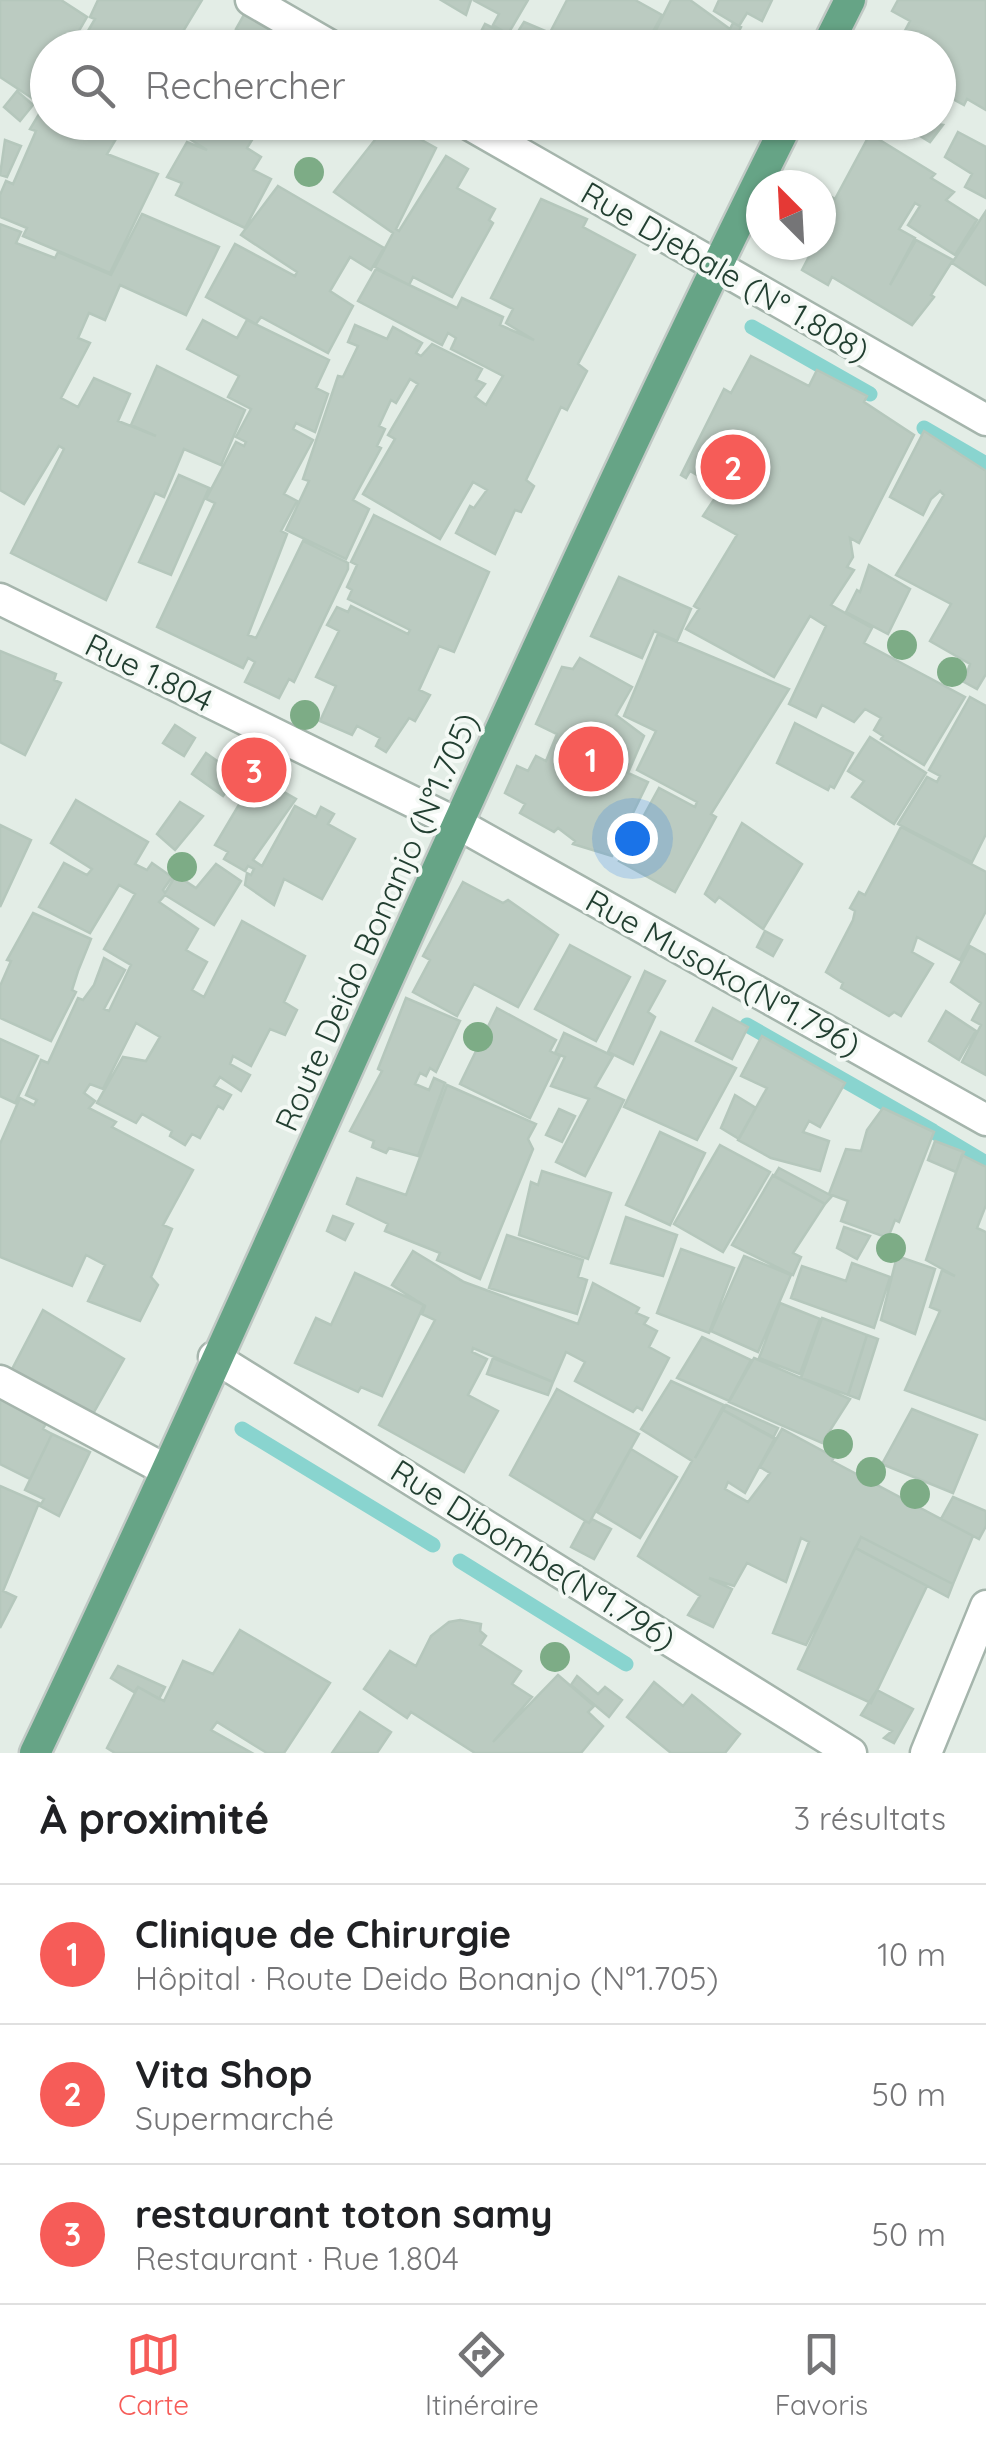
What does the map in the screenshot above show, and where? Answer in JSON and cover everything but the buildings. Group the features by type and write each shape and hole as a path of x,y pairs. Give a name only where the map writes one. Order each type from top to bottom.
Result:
{"main road":[{"path":"835,30 850,0"},
{"name":"Route Deido Bonanjo (N°1.705)","path":"34,1753 569,579 779,140"}],"street":[{"path":"251,0 303,30"},
{"name":"Rue Djebale (N° 1.808)","path":"496,140 986,420"},
{"name":"Rue 1.804","path":"0,599 460,825"},
{"name":"Rue Musoko(N°1.796)","path":"460,825 986,1120"},
{"name":"Rue Dibombe(N°1.796)","path":"214,1358 851,1753"},
{"path":"0,1382 164,1469"},
{"path":"926,1753 986,1606"}],"waterway":[{"path":"752,327 870,394"},
{"path":"924,428 986,464"},
{"path":"747,1025 933,1131"},
{"path":"934,1132 986,1163"},
{"path":"242,1429 433,1545"},
{"path":"460,1561 626,1664"}],"place":[{"name":"Vita Shop","path":"733,467"},
{"name":"Clinique de Chirurgie","path":"591,759"},
{"name":"restaurant toton samy","path":"254,770"}]}
